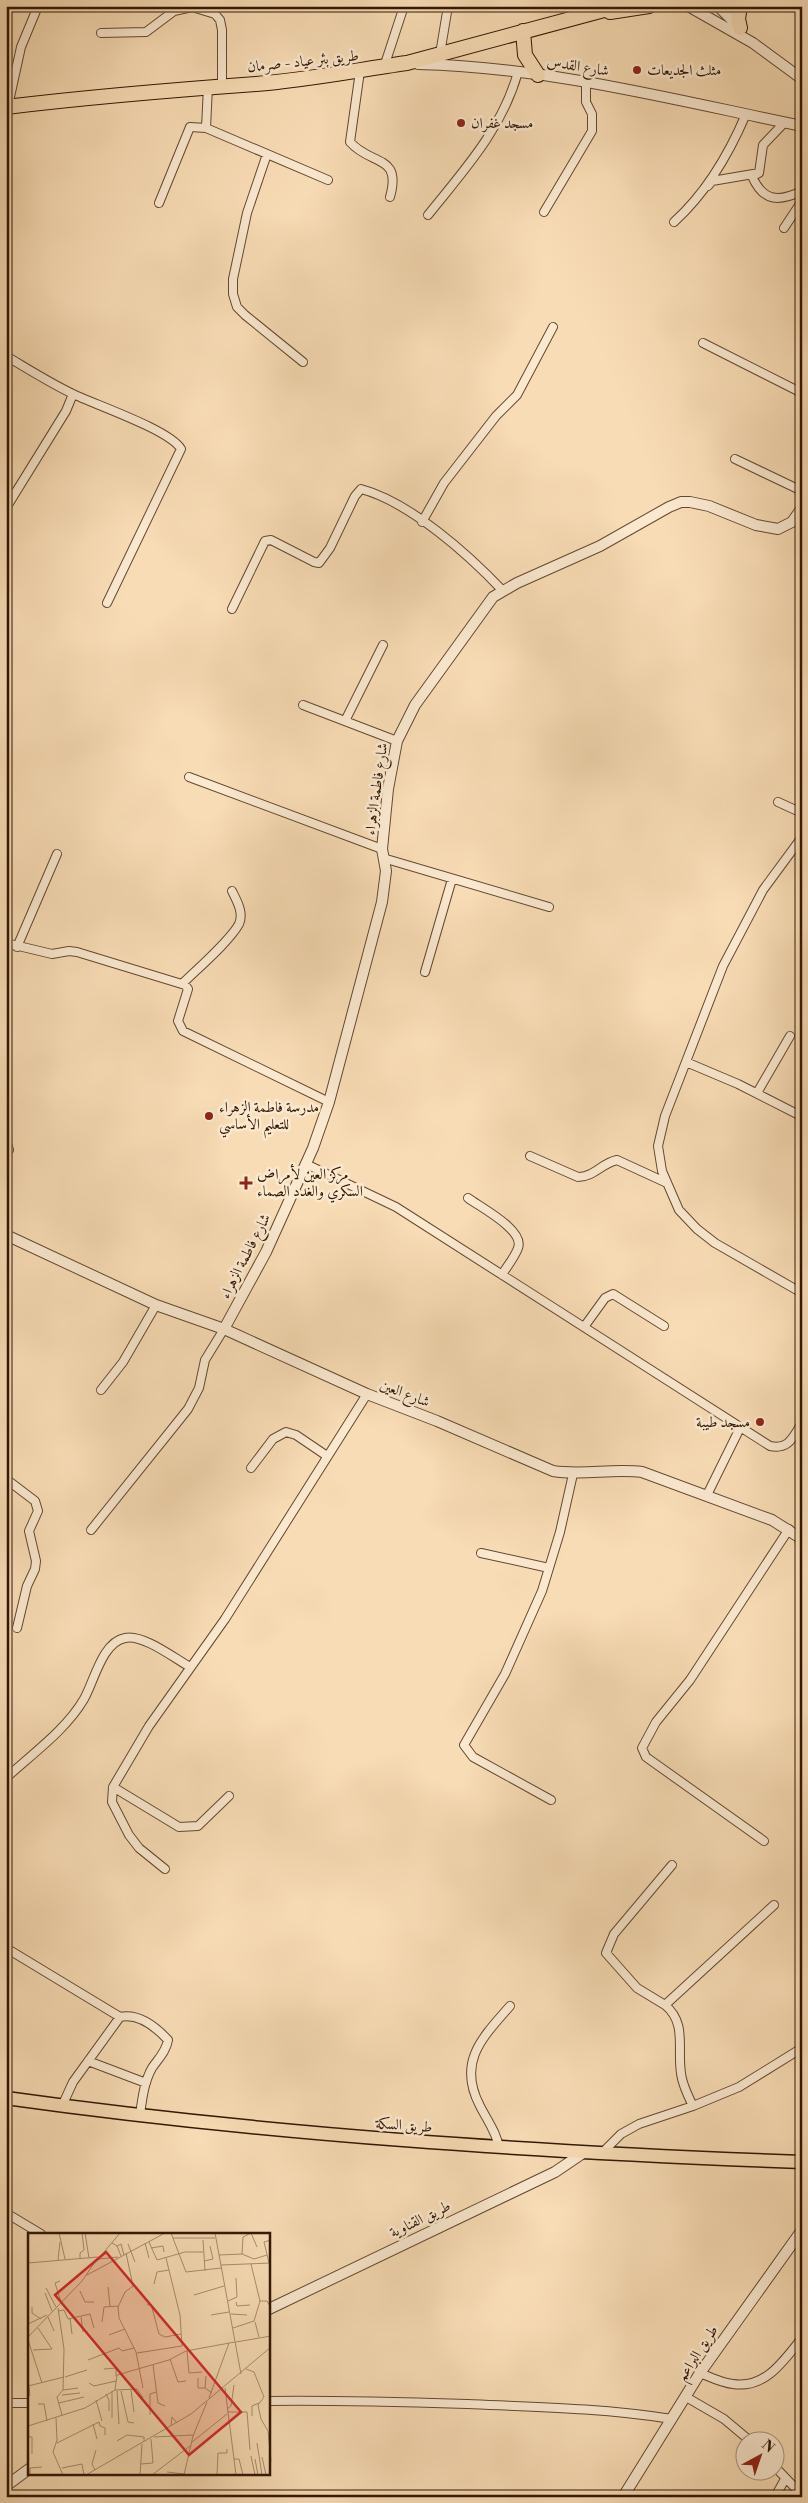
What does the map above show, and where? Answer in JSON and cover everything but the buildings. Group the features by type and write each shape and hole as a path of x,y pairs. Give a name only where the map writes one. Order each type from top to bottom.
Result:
{"highway":[{"path":"597,13 619,6"},
{"path":"597,13 649,6"},
{"path":"740,6 738,19 740,28"},
{"name":"طريق بئر عياد - صرمان","path":"7,107 208,86 256,84 384,68 597,13"},
{"path":"523,32 525,55 538,75"}],"main road":[{"name":"طريق السكة","path":"6,2098 140,2115 342,2136 600,2154 802,2162"}],"street":[{"path":"7,107 21,47 38,6"},
{"path":"384,68 404,6"},
{"path":"440,54 448,6"},
{"path":"688,6 753,43 802,79"},
{"path":"718,6 753,43"},
{"path":"101,33 146,32 174,11 192,7 215,14 220,20 222,30 222,85"},
{"name":"شارع القدس","path":"407,63 467,66 586,81 802,126"},
{"path":"360,71 350,142 354,147 389,167 395,180 390,197"},
{"path":"428,214 494,129 510,99 518,72"},
{"path":"544,212 592,131 592,114 586,102 586,81"},
{"path":"206,128 208,86"},
{"path":"698,199 738,133 746,114"},
{"path":"759,173 763,145 784,123"},
{"path":"159,203 190,127 206,128 328,180"},
{"path":"268,154 247,213 233,279 233,294 237,307 245,315 303,362"},
{"path":"674,222 698,199 712,181 759,173"},
{"path":"759,173 752,176 756,187 767,196 781,200 802,191"},
{"path":"784,228 802,201"},
{"path":"422,522 444,483 496,416 517,396 553,327"},
{"path":"703,343 802,393"},
{"path":"6,356 72,394 135,421 169,439 181,450 107,603"},
{"path":"6,508 66,411 72,394"},
{"path":"735,459 802,491"},
{"path":"232,609 265,540 271,540 319,563 330,548 355,496 361,490 381,497 422,522 478,565 503,591"},
{"name":"شارع فاطمة الزهراء","path":"224,1328 266,1252 306,1164 329,1102 382,902 386,881 383,853 388,789 398,741 415,705 460,641 485,606 503,591 552,566 600,546 681,502 709,506 756,525 778,529 792,522 802,508"},
{"path":"345,721 383,645"},
{"path":"303,705 398,741"},
{"path":"189,776 383,853 452,878 549,907"},
{"path":"778,802 802,813"},
{"path":"802,837 763,890 723,966 666,1116 658,1146 659,1157 667,1183 679,1210 698,1230 714,1242 802,1293"},
{"path":"17,946 57,854"},
{"path":"425,972 452,878"},
{"path":"182,984 209,958 239,923 240,908 232,891"},
{"path":"6,943 52,954 69,951 77,952 182,984 188,988 178,1015 178,1021 183,1031 329,1102"},
{"path":"757,1093 790,1036"},
{"path":"686,1062 801,1114"},
{"path":"6,1139 9,1150 6,1153"},
{"path":"530,1156 578,1177 586,1177 608,1162 617,1160 667,1183"},
{"path":"306,1164 396,1206 770,1446 778,1447 790,1443 802,1423"},
{"path":"468,1198 510,1227 518,1238 519,1246 502,1275"},
{"name":"شارع العين","path":"6,1235 156,1305 224,1328 367,1394 437,1421 553,1471 573,1474 626,1470 642,1472 772,1520 802,1539"},
{"path":"584,1328 605,1298 613,1294 664,1326"},
{"path":"101,1390 123,1362 156,1305"},
{"path":"91,1530 188,1409 198,1388 205,1360 224,1328"},
{"path":"165,1869 140,1848 129,1835 112,1802 113,1787 149,1726 234,1604 367,1394"},
{"path":"707,1495 740,1428"},
{"path":"251,1468 273,1439 286,1432 296,1435 327,1456"},
{"path":"551,1800 473,1757 464,1745 505,1674 542,1590 573,1474"},
{"path":"6,1478 35,1501 38,1511 29,1531 36,1561 35,1569 27,1586 17,1628"},
{"path":"764,1841 646,1758 642,1748 656,1722 690,1680 789,1529"},
{"path":"481,1553 549,1568"},
{"path":"6,1778 64,1725 78,1708 99,1663 113,1644 120,1639 140,1638 190,1667"},
{"path":"113,1787 178,1827 198,1826 229,1796"},
{"path":"672,1864 614,1934 606,1953 637,1988 671,2010 678,2024 681,2073 693,2106"},
{"path":"665,2005 774,1905"},
{"path":"6,1948 120,2017 138,2018 168,2040 167,2046 152,2069 146,2084 140,2115"},
{"path":"499,2148 493,2129 473,2088 472,2060 479,2042 510,2006"},
{"path":"62,2106 74,2082 120,2017"},
{"path":"600,2154 621,2134 640,2124 693,2106 739,2087 802,2048"},
{"path":"88,2061 146,2084"},
{"name":"طريق القناوية","path":"270,2309 555,2172 583,2153"},
{"path":"6,2213 39,2233"},
{"name":"طريق البراعم","path":"623,2497 700,2373 802,2230"},
{"path":"700,2373 732,2384 758,2381 766,2378 775,2370 802,2338"},
{"path":"686,2397 724,2419 737,2430"},
{"path":"270,2401 341,2400 553,2407 610,2410 672,2419"},
{"path":"6,2403 28,2403"},
{"path":"6,2486 28,2470"},
{"path":"775,2497 784,2480"},
{"path":"786,2480 802,2495"}],"place":[{"name":"مثلث الجديعات","path":"637,70"},
{"name":"مسجد غفران","path":"461,123"},
{"name":"مدرسة فاطمة الزهراء للتعليم الأساسي","path":"209,1116"},
{"name":"مركز العين لأمراض السكري والغدد الصماء","path":"246,1183"},
{"name":"مسجد طيبة","path":"760,1422"}]}
